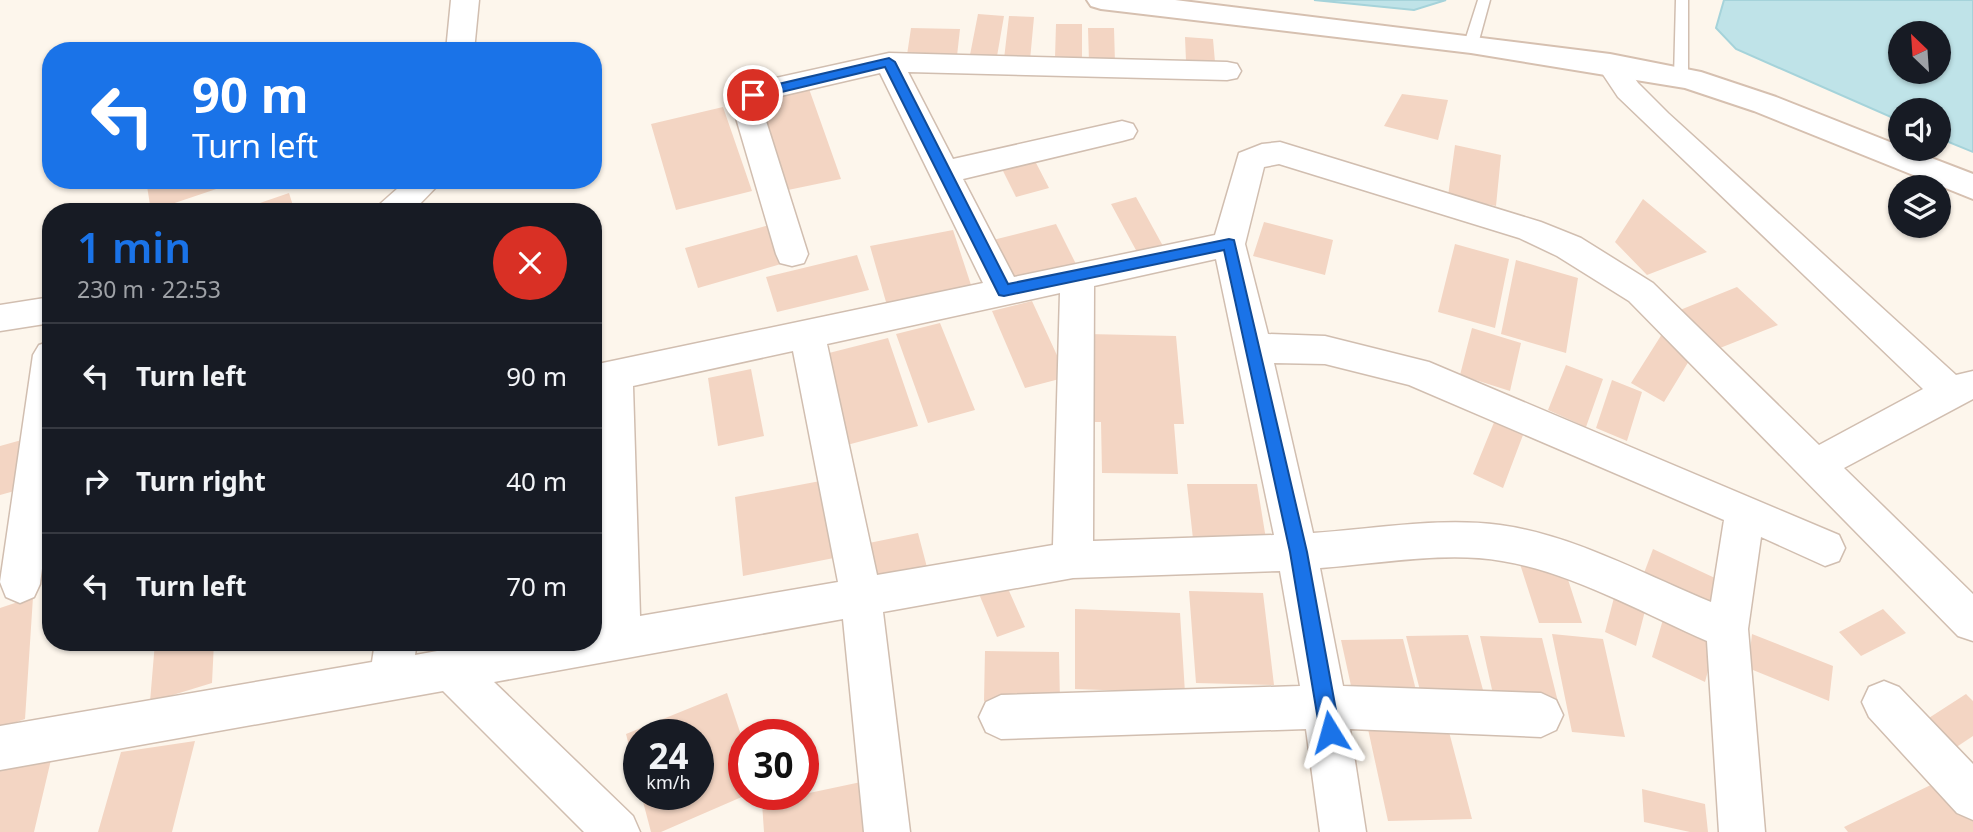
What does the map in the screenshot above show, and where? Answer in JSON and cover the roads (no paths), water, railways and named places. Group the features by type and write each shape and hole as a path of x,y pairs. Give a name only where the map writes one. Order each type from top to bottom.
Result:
{"street":[{"path":"461,42 466,0"},
{"path":"1101,0 1471,44 1610,64 1681,78 1765,104 1973,187"},
{"path":"889,62 1004,291"},
{"path":"792,254 746,108 747,101 763,90 889,62 1227,71"},
{"path":"1610,64 1628,90 1657,120 1961,389 1818,464"},
{"path":"946,172 1122,131"},
{"path":"1343,832 1327,707 1299,552 1229,244 1250,161 1262,155 1280,153 1530,230 1569,247 1641,292 1818,464 1973,622"},
{"path":"401,203 418,189"},
{"path":"620,638 604,378 1229,244"},
{"path":"1073,559 1077,278"},
{"path":"0,318 42,311"},
{"path":"807,334 861,596 887,832"},
{"path":"1254,348 1325,349 1416,372 1745,510 1825,548"},
{"path":"20,584 42,420"},
{"path":"1742,832 1727,629 1745,510"},
{"path":"602,641 1073,559 1299,552 1470,540 1502,543 1550,554 1727,629"},
{"path":"0,748 394,660 449,667 543,651"},
{"path":"449,667 617,832"},
{"path":"1884,702 1973,797"},
{"path":"1001,717 1327,707 1541,715"}],"lane":[{"path":"1471,44 1484,0"},
{"path":"1681,78 1682,0"}],"water":[{"path":"1314,0 1446,0 1414,10"},
{"path":"1724,0 1973,0 1973,152 1951,143 1951,98 1888,98 1888,116 1736,49 1716,28"}]}
